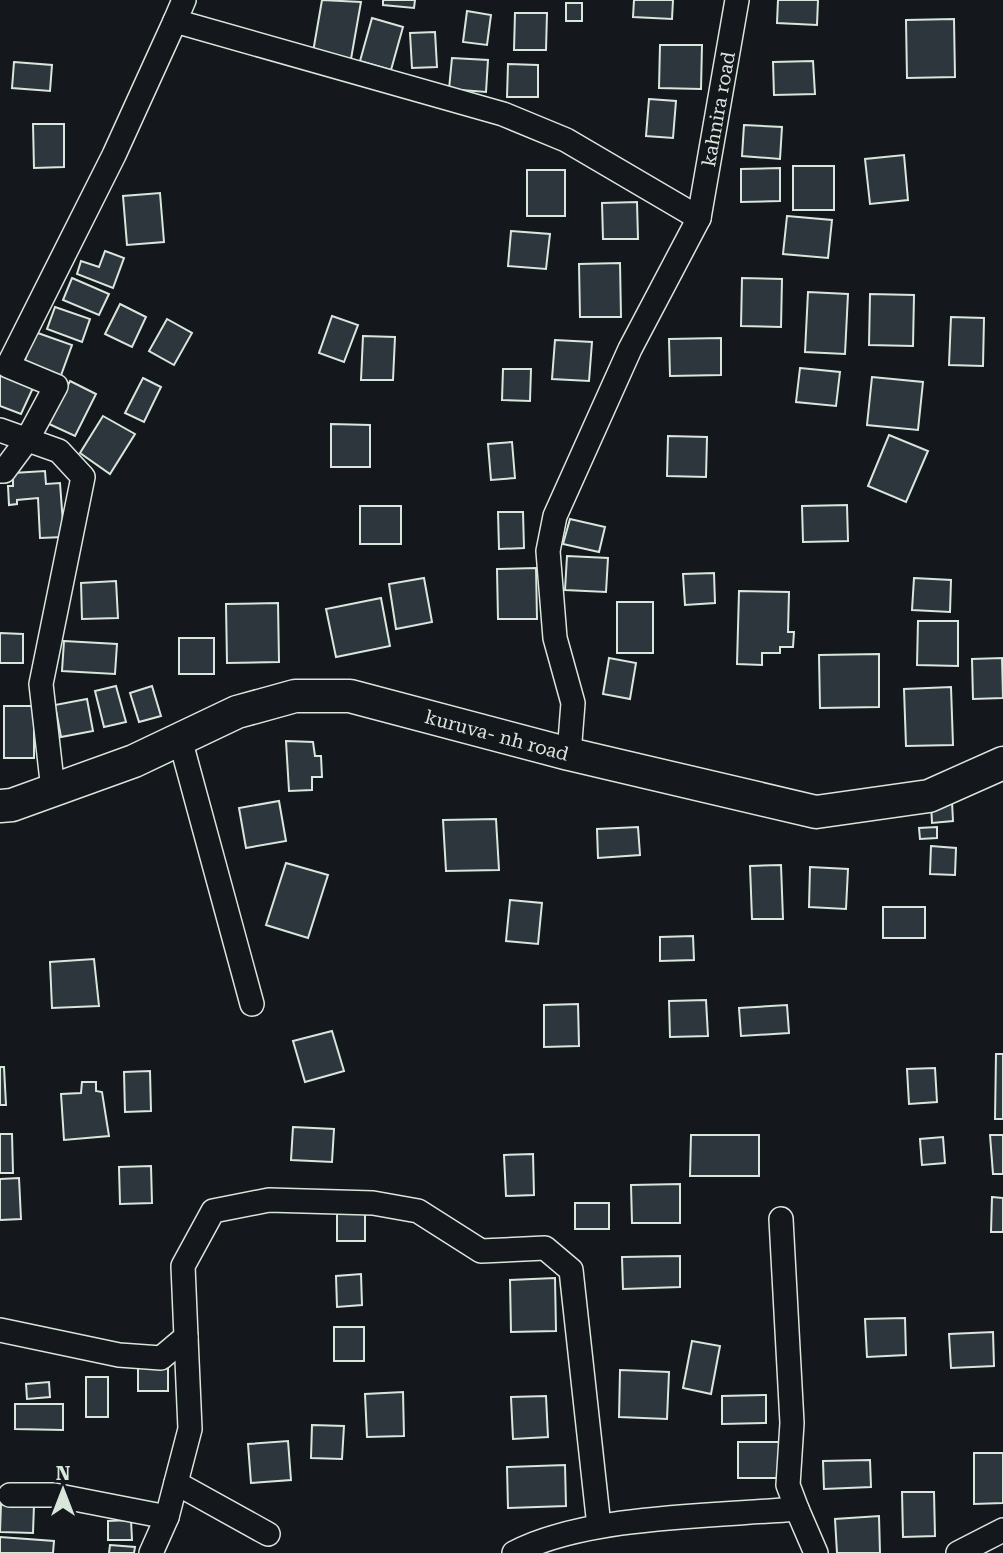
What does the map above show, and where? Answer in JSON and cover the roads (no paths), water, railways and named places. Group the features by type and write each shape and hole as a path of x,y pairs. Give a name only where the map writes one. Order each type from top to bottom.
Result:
{"main road":[{"name":"kuruva- nh road","path":"0,806 134,761 237,712 295,696 350,696 569,754 817,812 929,796 1003,764"}],"street":[{"name":"kahnira road","path":"569,754 573,703 555,638 548,551 555,516 630,349 699,218 737,0"},
{"path":"0,471 4,471 27,440 56,386 8,366 114,155 179,10 503,114 566,140 699,218"},
{"path":"0,430 59,452 83,477 41,684 53,790"},
{"path":"180,739 252,1004"},
{"path":"151,1553 167,1517 190,1429 183,1266 213,1211 269,1200 373,1203 418,1211 481,1251 545,1248 571,1270 599,1526"},
{"path":"781,1219 792,1423 788,1485 816,1553"},
{"path":"0,1329 119,1355 161,1358 187,1337"},
{"path":"176,1483 268,1534"},
{"path":"10,1495 54,1495 167,1517"},
{"path":"514,1553 537,1541 599,1526 797,1509"},
{"path":"958,1553 1003,1530"}]}
